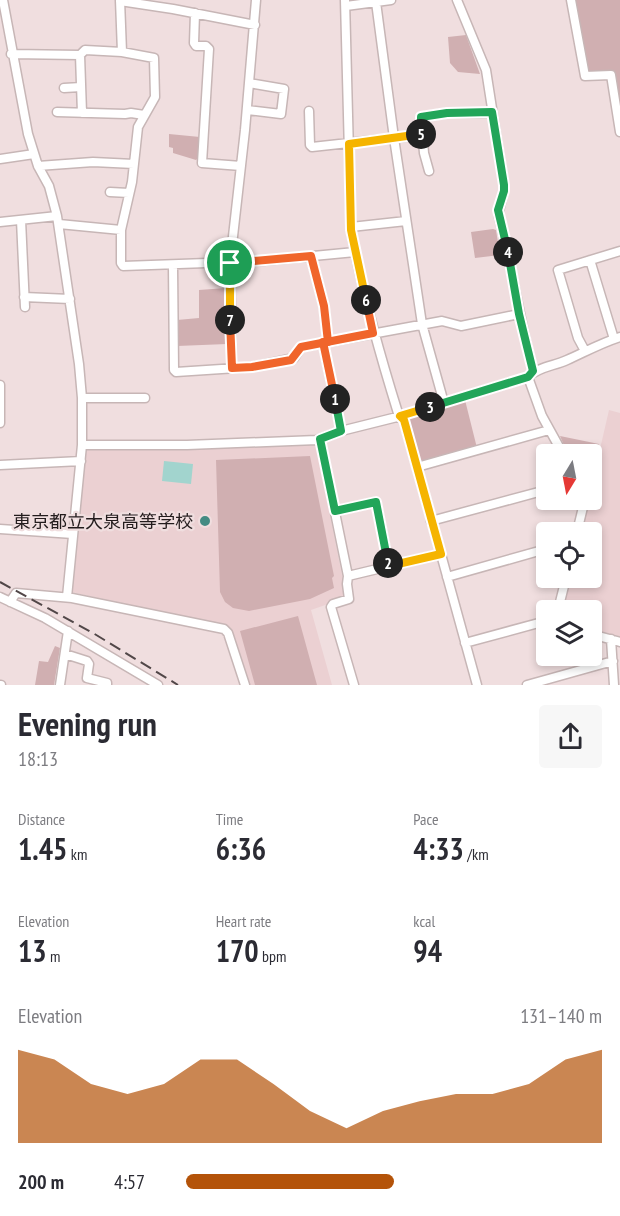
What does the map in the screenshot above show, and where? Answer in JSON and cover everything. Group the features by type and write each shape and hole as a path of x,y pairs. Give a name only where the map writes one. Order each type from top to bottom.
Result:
{"street":[{"path":"3,0 11,54 34,154 49,186 58,220 79,364 82,445 67,597"},
{"path":"232,368 230,263 247,110 256,0"},
{"path":"391,0 346,3 351,228 373,333 398,413 404,420 477,685"},
{"path":"458,0 486,70 504,191 498,210 530,374 542,416 557,444"},
{"path":"571,0 585,76 611,75 620,132"},
{"path":"122,52 120,1 255,25"},
{"path":"376,2 422,324 444,403"},
{"path":"195,13 194,43 196,46 206,46 209,49 202,163 241,166"},
{"path":"11,54 80,55 85,50 122,52 152,57 155,60 154,97 137,129 134,164 121,230 121,263 123,266 230,263 355,252"},
{"path":"80,55 82,113"},
{"path":"247,110 281,114 284,89 249,83"},
{"path":"64,88 81,87"},
{"path":"309,111 310,147 422,135"},
{"path":"57,112 125,114 131,112 144,115"},
{"path":"429,171 421,117 447,113 492,112"},
{"path":"0,159 34,154"},
{"path":"38,166 93,162 134,164"},
{"path":"110,192 129,193"},
{"path":"21,220 24,302 69,298"},
{"path":"0,222 58,220 121,230"},
{"path":"351,228 406,221"},
{"path":"585,351 578,338 558,270 620,251"},
{"path":"311,256 324,306 326,342 341,431"},
{"path":"82,445 187,445 320,439 341,431 444,403 530,374 567,360 599,343 617,338 590,260"},
{"path":"173,266 175,371 252,367 291,360 299,348 326,342 422,324 445,321 461,326 519,314"},
{"path":"0,385 0,423"},
{"path":"82,398 145,398"},
{"path":"417,467 549,430"},
{"path":"320,439 348,576 349,599 333,604 331,607 354,685"},
{"path":"0,465 81,461"},
{"path":"431,521 536,493"},
{"path":"335,511 376,502 389,566"},
{"path":"0,529 73,534"},
{"path":"447,577 536,552"},
{"path":"348,576 441,554"},
{"path":"10,602 16,592 67,597 224,629 228,633 245,685"},
{"path":"0,597 68,631 158,685"},
{"path":"465,643 536,624"},
{"path":"60,685 68,631"},
{"path":"614,685 615,640"},
{"path":"65,654 87,661 89,664 87,678 107,683 107,685"},
{"path":"527,685 613,661"}],"shaded area":[{"path":"574,0 620,0 620,112 613,70 587,72"},
{"path":"466,35 480,74 458,72 450,63 448,37"},
{"path":"169,134 200,137 199,157 196,160 173,153 173,148 169,147"},
{"path":"496,230 500,255 475,258 471,232"},
{"path":"226,288 227,344 177,346 177,320 199,318 199,290"},
{"path":"465,400 477,448 419,463 406,417"},
{"path":"609,410 620,413 620,637 602,633 602,600 564,600 568,588 602,588 602,522 583,522 586,510 602,510 601,444"},
{"path":"560,436 599,444 564,444"},
{"name":"東京都立大泉高等学校","path":"312,444 316,446 346,595 345,598 311,610 332,685 248,685 229,628 72,592 84,450 87,448"},
{"path":"310,456 334,576 332,578 334,588 310,599 249,611 233,608 225,602 220,592 216,460"},
{"path":"298,616 317,685 255,685 240,631"},
{"path":"55,646 60,648 54,685 35,685 39,661 48,662"}],"water":[{"path":"164,461 193,464 191,484 162,481"}],"railway":[{"path":"0,582 93,633 178,685"}],"place":[{"name":"東京都立大泉高等学校","path":"205,521"}],"route":[{"path":"230,263 232,368 291,360 301,347 323,342 328,342 373,333 351,230 349,144 422,135 421,117 447,113 492,112 504,185 498,210 499,217 533,371 528,377 400,416 404,420 441,554 389,566 376,502 335,511 320,439 341,431 323,342 328,342 324,306 311,256 230,263"}]}
